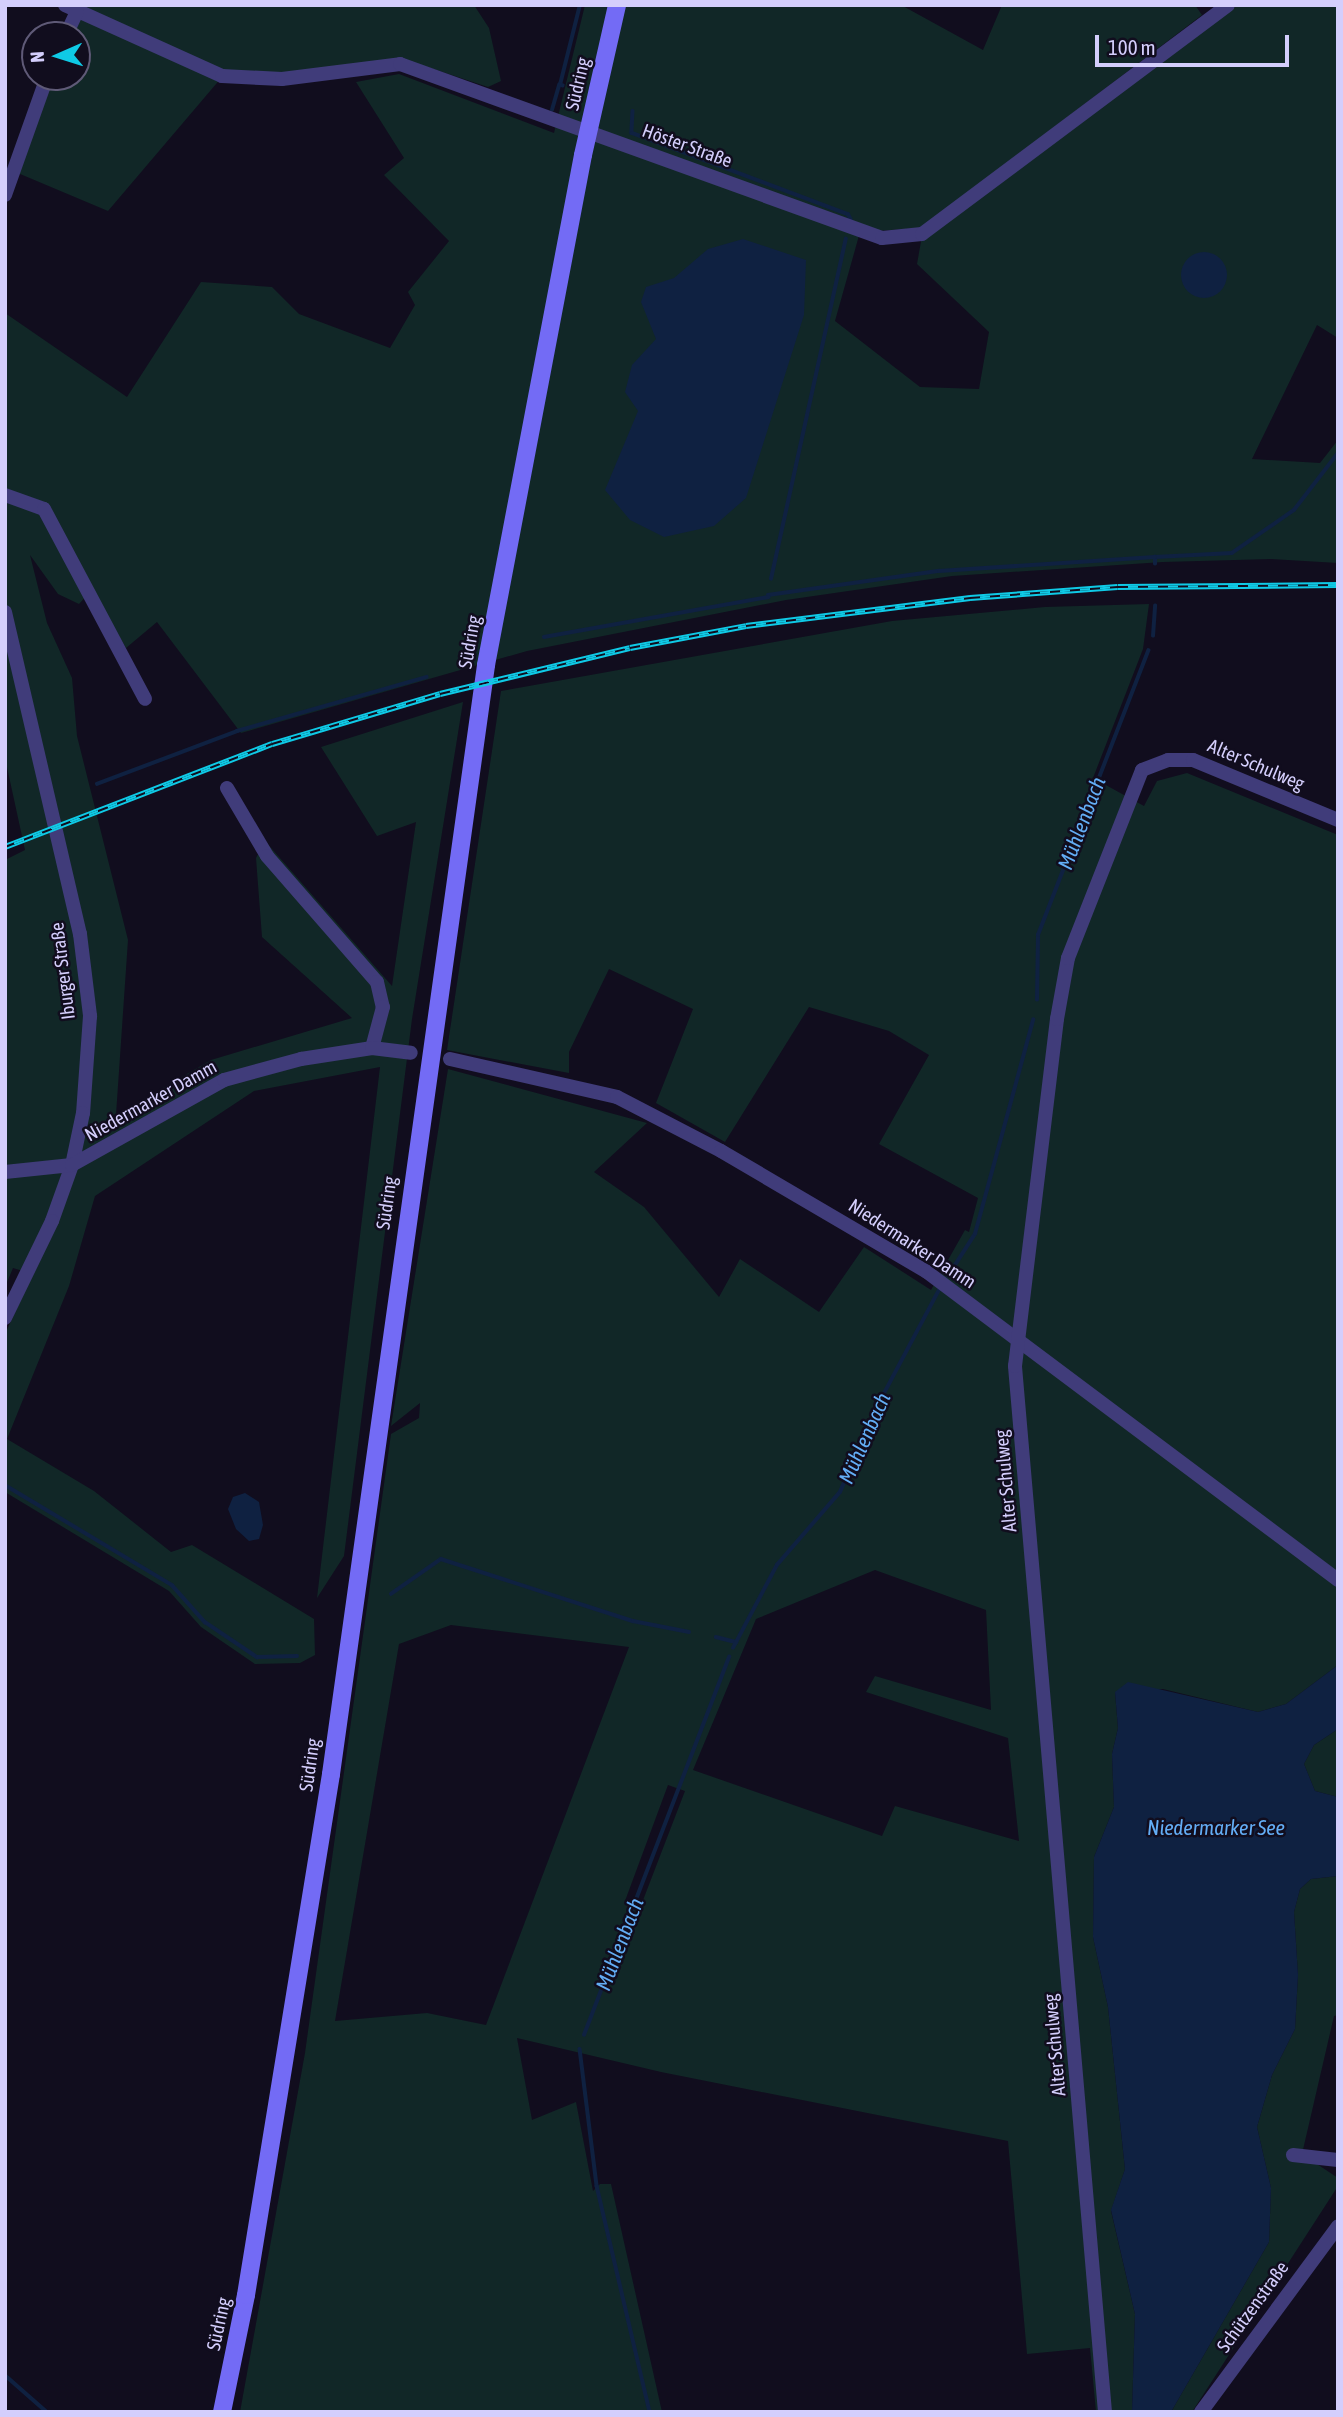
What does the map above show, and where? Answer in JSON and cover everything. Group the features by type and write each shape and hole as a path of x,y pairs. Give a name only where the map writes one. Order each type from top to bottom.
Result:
{"main road":[{"name":"Südring","path":"222,2412 246,2295 331,1774 486,665 583,155 617,5"}],"street":[{"name":"Höster Straße","path":"71,8 222,76 282,79 400,64 882,238 922,234 1228,5"},
{"path":"5,195 42,91"},
{"path":"5,495 44,509 145,699"},
{"name":"Iburger Straße","path":"5,612 64,856 80,934 90,1016 83,1113 72,1165 52,1222 5,1318"},
{"name":"Alter Schulweg","path":"1105,2412 1015,1366 1068,958 1142,770 1168,760 1193,760 1338,820"},
{"path":"227,788 267,856 377,982 383,1007 372,1048"},
{"name":"Niedermarker Damm","path":"72,1165 225,1080 301,1059 372,1048 411,1053"},
{"name":"Niedermarker Damm","path":"450,1059 617,1097 722,1151 928,1272 1338,1580"},
{"path":"5,1172 72,1165"},
{"path":"1293,2155 1338,2160"},
{"name":"Schützenstraße","path":"1201,2412 1338,2226"}],"green space":[{"path":"75,5 474,5 489,28 501,81 488,87 400,58 281,74 222,70"},
{"path":"585,5 901,5 983,50 1002,5 1195,5 1202,15 921,228 860,232 835,321 920,387 979,389 989,332 917,264 922,236 1238,5 1338,5 1338,338 1317,325 1252,459 1320,463 1338,440 1338,563 1271,559 1163,562 952,576 786,600 527,651 241,733 157,622 126,648 92,590 79,604 58,594 30,555 47,623 72,678 77,736 128,940 116,1115 211,1060 352,1018 262,937 256,858 265,841 392,986 416,822 377,836 321,747 463,702 412,1019 344,1556 317,1598 380,1067 254,1091 95,1196 69,1286 7,1439 94,1491 171,1552 192,1545 314,1619 315,1655 300,1663 255,1664 201,1627 169,1591 5,1492 5,1334 33,1274 13,1268 5,1287 5,860 25,850 5,758 5,313 127,397 201,282 272,287 299,314 390,348 415,305 408,292 449,241 384,175 404,158 356,82 399,74 554,133"},
{"path":"79,15 222,77 108,211 13,171 45,91 91,91 91,21 76,21"},
{"path":"1149,604 1143,649 1093,778 1144,806 1157,781 1187,773 1338,835 1338,1665 1286,1704 1258,1712 1163,1689 1115,1692 1118,1728 1112,1754 1114,1807 1094,1857 1093,1937 1108,2007 1125,2169 1111,2211 1135,2314 1132,2412 1096,2412 1090,2348 1027,2354 1008,2141 661,2072 517,2038 532,2120 576,2102 593,2191 600,2184 611,2184 662,2412 240,2412 305,2053 391,1434 419,1418 420,1403 391,1426 448,1069 647,1123 594,1172 644,1207 719,1297 740,1259 819,1312 864,1247 931,1290 965,1230 969,1232 978,1198 879,1144 929,1055 889,1031 809,1007 725,1142 656,1103 693,1009 609,969 569,1052 569,1073 447,1050 501,691 892,621 1045,607","holes":["875,1570 986,1610 991,1710 875,1676 866,1692 1008,1738 1019,1841 895,1806 882,1836 693,1770 756,1619","451,1625 629,1647 486,2025 427,2013 335,2021 399,1644","668,1785 685,1791 640,1908 625,1901"]},
{"path":"1338,1729 1338,1797 1315,1791 1304,1764 1314,1745"},
{"path":"1338,1876 1338,2015 1334,2016 1302,2154 1338,2178 1338,2186 1192,2412 1171,2412 1269,2242 1271,2188 1257,2127 1272,2075 1295,2029 1298,1975 1294,1912 1300,1889 1311,1879"}],"water":[{"path":"743,239 806,260 804,315 746,498 714,526 664,537 630,520 605,490 638,411 625,392 632,365 656,339 641,302 646,287 674,278 708,249"},
{"path":"1204,252 1220,259 1227,275 1220,291 1204,298 1188,291 1181,275 1188,259"},
{"path":"245,1493 259,1502 263,1525 259,1539 249,1541 236,1529 228,1509 233,1497"},
{"name":"Niedermarker See","path":"1338,1665 1338,1729 1314,1745 1304,1764 1315,1791 1338,1797 1338,1876 1311,1879 1300,1889 1294,1912 1298,1975 1295,2029 1272,2075 1257,2127 1271,2188 1269,2242 1171,2412 1132,2412 1135,2314 1111,2210 1125,2169 1108,2007 1093,1937 1094,1857 1114,1807 1112,1754 1118,1728 1115,1692 1128,1682 1258,1712 1286,1704"}],"waterway":[{"path":"563,86 560,85 580,5"},
{"path":"552,110 559,85"},
{"path":"633,111 632,133 848,214 851,219"},
{"path":"771,579 846,239"},
{"name":"Mühlenbach","path":"1155,564 1155,557 1232,553 1294,510 1338,453"},
{"path":"768,595 939,571 1155,557"},
{"path":"544,637 768,597"},
{"name":"Mühlenbach","path":"1153,636 1155,606"},
{"name":"Mühlenbach","path":"1037,1000 1038,935 1148,651"},
{"path":"97,784 237,731 426,677"},
{"name":"Mühlenbach","path":"948,1276 975,1234 1033,1020"},
{"name":"Mühlenbach","path":"733,1648 777,1565 840,1492 881,1399 939,1290"},
{"path":"5,1485 172,1585 205,1622 257,1657 297,1656"},
{"path":"391,1594 441,1559 633,1621 689,1632"},
{"path":"716,1637 736,1642"},
{"name":"Mühlenbach","path":"584,2035 729,1657"},
{"name":"Mühlenbach","path":"580,2049 597,2186 650,2412"},
{"path":"5,2375 47,2412"}],"railway":[{"path":"5,847 272,744 440,694 630,648 746,626 970,598 1118,587 1338,585"}]}
